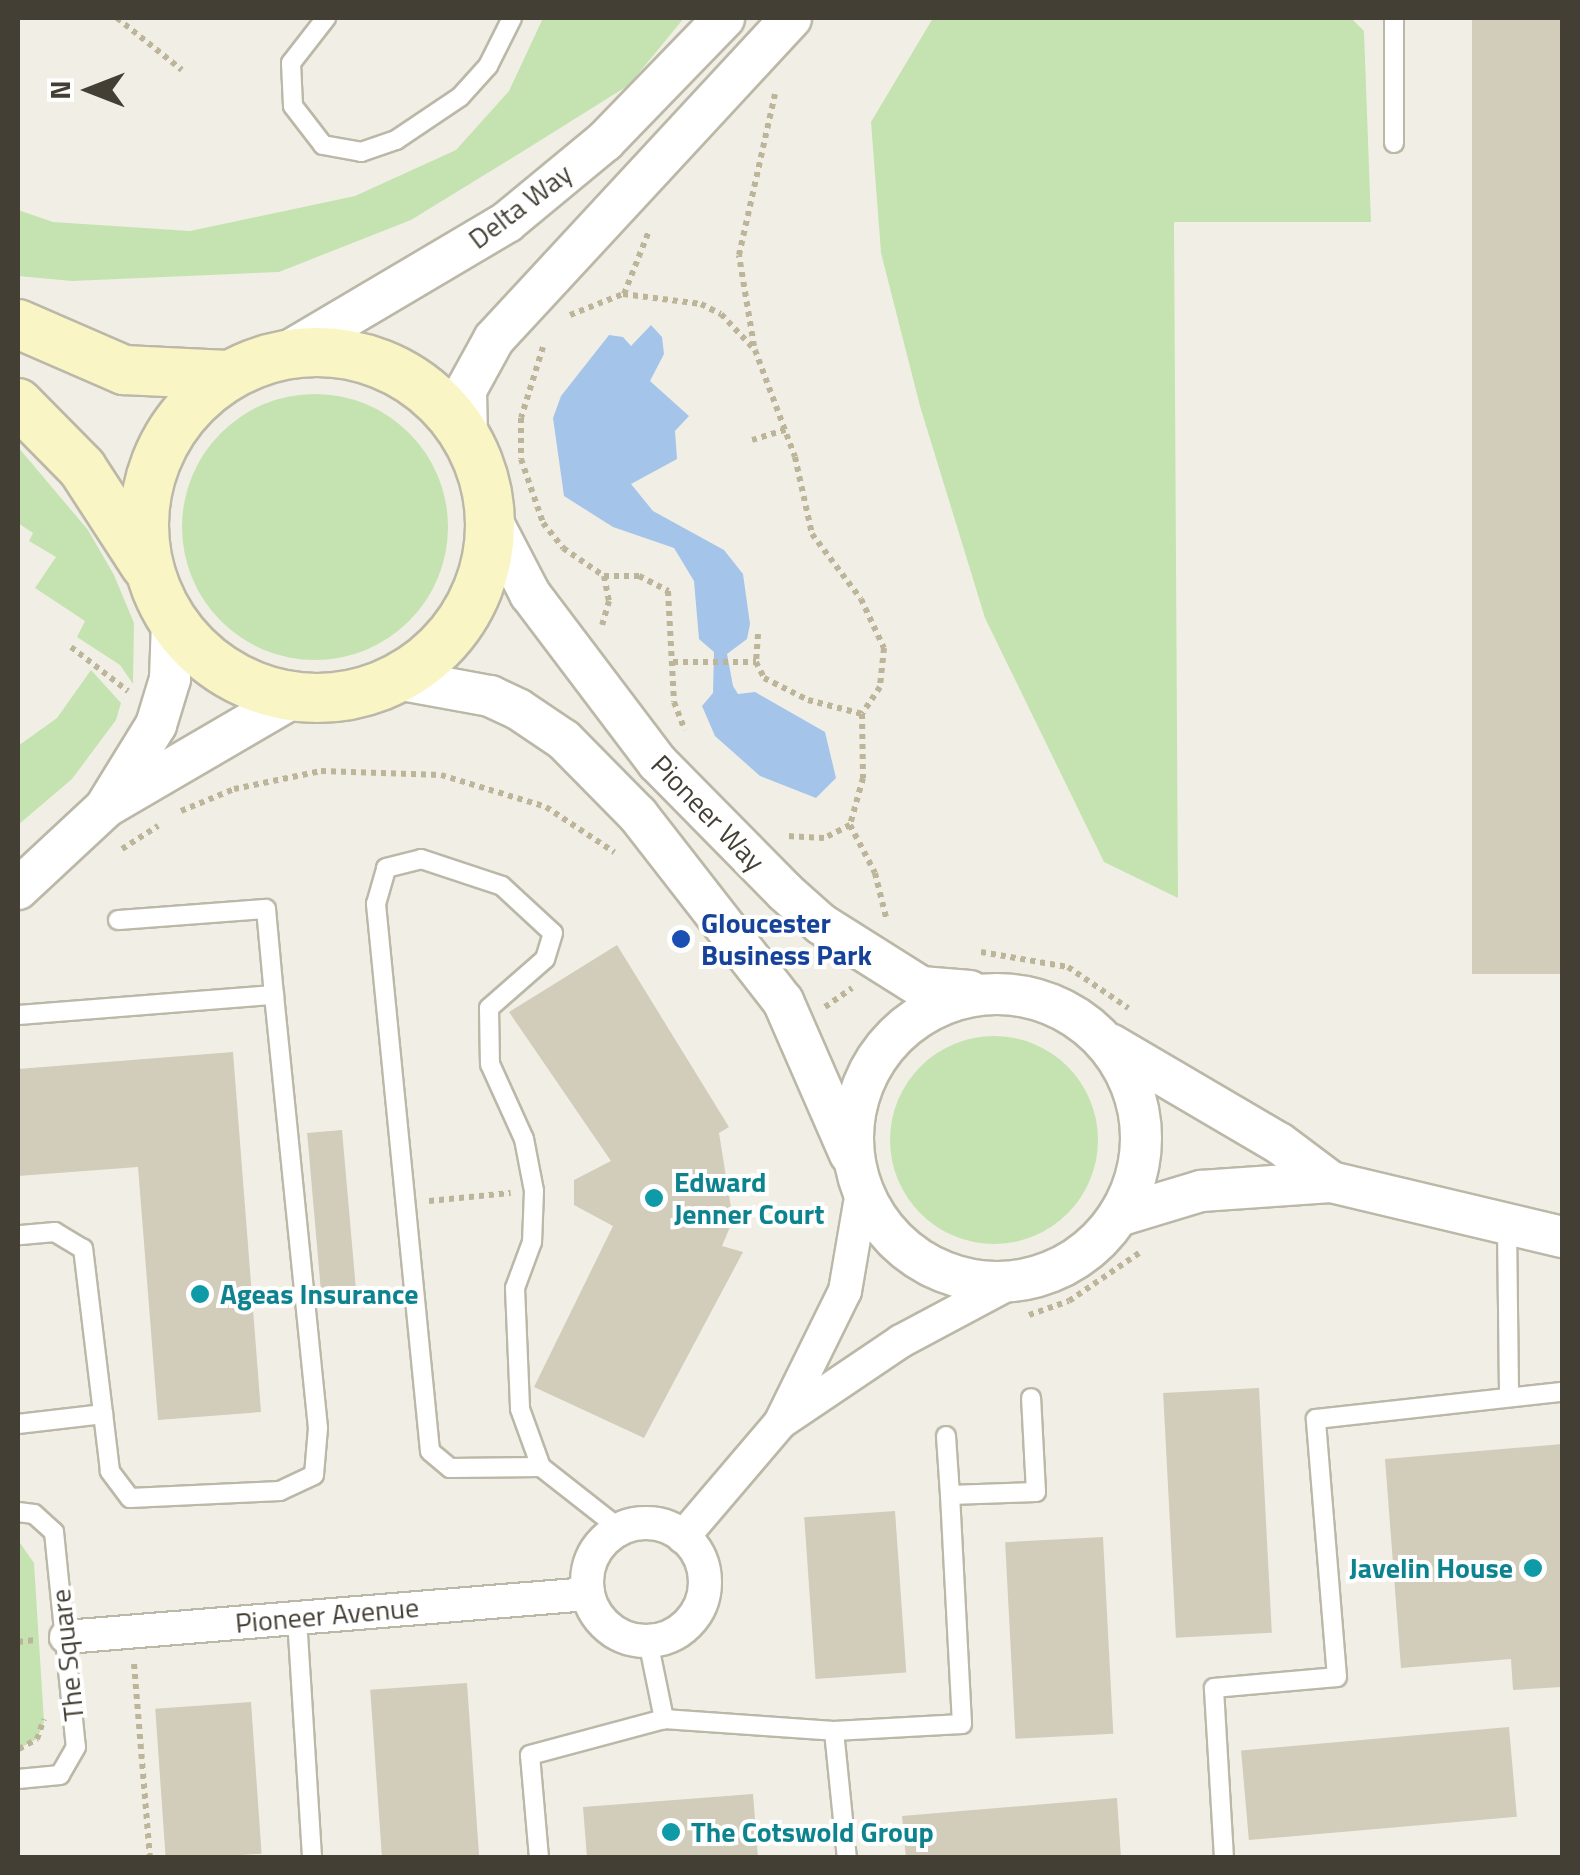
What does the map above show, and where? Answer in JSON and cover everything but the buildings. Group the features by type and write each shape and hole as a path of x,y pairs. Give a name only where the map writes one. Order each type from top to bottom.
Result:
{"main road":[{"path":"18,324 124,370 228,375"},
{"path":"18,403 82,468 150,572 172,622 205,658 247,684 294,698 347,696 397,679 438,650 467,612 485,566 490,517 467,438 439,401 402,373 359,356 284,354 228,375 184,412 155,460 143,516 150,572"}],"street":[{"name":"Delta Way","path":"284,354 507,222 605,141 724,18"},
{"path":"467,438 466,390 494,339 791,18"},
{"name":"Pioneer Way","path":"490,517 530,594 656,762 785,892 887,945 921,987 1013,994"},
{"path":"106,807 156,725 170,678 172,622"},
{"name":"Pioneer Way","path":"397,679 490,696 518,709 564,740 638,815 783,1000 858,1178"},
{"path":"18,888 106,807 294,698"},
{"path":"683,1537 780,1423 844,1291 858,1178 858,1096 892,1039 947,1002 1013,994 1059,1008 1279,1143 1331,1182"},
{"path":"780,1423 900,1341 1012,1302 1072,1262 1118,1216 1135,1180 1141,1142 1129,1084 1098,1035"},
{"path":"858,1178 886,1232 922,1262 1012,1302"},
{"path":"1118,1216 1201,1191 1331,1182 1507,1227 1562,1237"},
{"path":"653,1523 683,1537 702,1566 702,1601 682,1630 648,1641 603,1623 588,1594 593,1556 620,1529 653,1523"},
{"name":"Pioneer Avenue","path":"66,1636 588,1594"}],"lane":[{"path":"326,18 291,62 293,106 323,145 361,152 413,131 460,97 488,66 512,18"},
{"path":"1394,18 1394,143"},
{"path":"541,1466 450,1468 430,1451 376,904 386,868 421,859 502,886 553,934 545,960 489,1008 490,1064 524,1138 534,1191 532,1242 515,1288 520,1409 541,1466 590,1512 620,1529"},
{"path":"18,1235 54,1232 83,1249 110,1471 130,1498 218,1498 280,1490 314,1475 318,1428 266,908 118,920"},
{"path":"18,1015 274,994"},
{"path":"1507,1227 1509,1395"},
{"path":"1224,1858 1214,1688 1337,1677 1316,1419 1562,1392"},
{"path":"950,1495 1036,1492 1030,1398"},
{"path":"18,1424 103,1414"},
{"path":"540,1858 530,1754 664,1719 834,1731 962,1724 946,1436"},
{"name":"The Square","path":"18,1512 34,1514 54,1532 76,1747 60,1775 18,1780"},
{"path":"297,1618 312,1858"},
{"path":"648,1641 664,1719"},
{"path":"834,1731 847,1858"}],"path":[{"path":"118,18 182,70"},
{"path":"775,93 739,255 755,350 786,429 812,534 861,599 884,648 880,687 862,714 863,778 850,825 875,873 887,921 887,945"},
{"path":"556,326 624,294 680,301 721,314 755,350"},
{"path":"548,338 521,418 521,459 543,523 563,548 604,576 640,576 668,591 674,702 689,738"},
{"path":"752,440 786,429"},
{"path":"569,642 608,620 604,576"},
{"path":"758,634 752,662 764,678 784,690 862,714"},
{"path":"672,662 752,662"},
{"path":"773,825 799,840 850,825"},
{"path":"887,921 887,945"},
{"path":"974,952 1009,952 1068,966 1133,1012"},
{"path":"408,1203 534,1191"},
{"path":"1012,1302 1069,1301 1150,1246"},
{"path":"132,1630 150,1858"}],"green space":[{"path":"543,18 684,18 629,85 411,220 279,272 72,281 18,276 18,210 53,222 190,231 355,196 456,150 509,91"},
{"path":"933,18 1351,18 1364,31 1371,222 1174,222 1178,898 1104,862 985,618 920,406 881,253 871,122"},
{"path":"315,394 366,404 409,433 438,476 448,527 438,578 409,621 366,650 315,660 264,650 221,621 192,578 182,527 192,476 221,433 264,404"},
{"path":"18,447 88,530 114,575 134,623 133,684 120,665 77,637 85,621 35,588 56,557 29,541 33,533 18,523"},
{"path":"91,670 121,703 116,720 72,779 18,825 18,746 57,718"},
{"path":"994,1036 1034,1044 1068,1066 1090,1100 1098,1140 1090,1180 1068,1214 1034,1236 994,1244 954,1236 920,1214 898,1180 890,1140 898,1100 920,1066 954,1044"},
{"path":"18,1540 34,1563 44,1722 37,1739 18,1749"}],"water":[{"path":"651,325 662,337 664,354 650,381 689,416 675,431 677,459 631,484 653,511 724,550 743,574 750,624 747,639 727,654 733,686 738,694 755,692 825,732 836,778 816,798 760,776 715,736 702,706 713,693 714,652 699,639 694,581 674,548 613,527 564,496 553,418 561,396 609,335 623,337 631,346"}],"place":[{"name":"Gloucester Business Park","path":"681,939"},
{"name":"Edward Jenner Court","path":"654,1198"},
{"name":"Ageas Insurance","path":"200,1294"},
{"name":"Javelin House","path":"1533,1568"},
{"name":"The Cotswold Group","path":"671,1832"}]}
